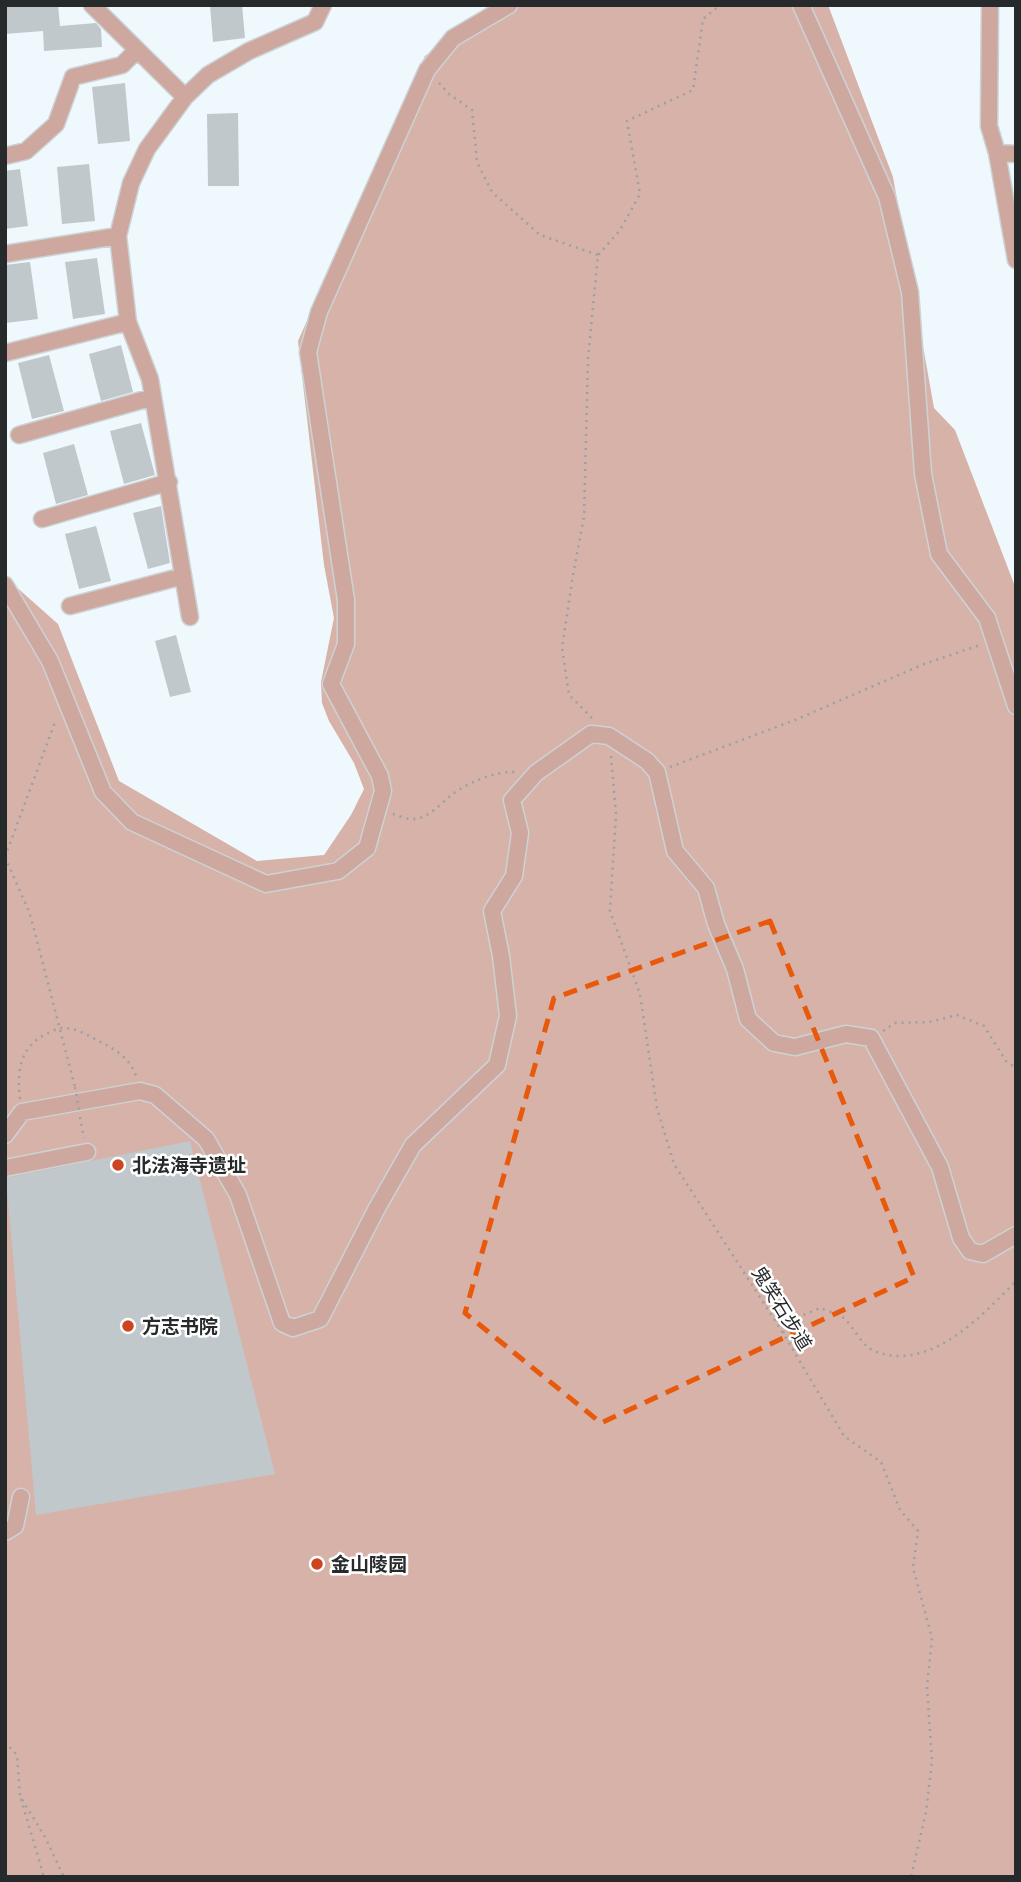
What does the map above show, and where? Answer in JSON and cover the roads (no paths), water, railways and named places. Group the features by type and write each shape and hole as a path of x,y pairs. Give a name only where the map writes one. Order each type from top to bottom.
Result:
{"street":[{"path":"92,5 185,97"},
{"path":"190,617 150,379 128,322 118,236 131,183 147,149 185,97 208,75 249,51 315,22 323,5"},
{"path":"5,585 50,662 103,792 132,822 266,884 338,871 367,848 383,791 380,776 331,684 346,644 346,600 308,352 319,312 427,70 453,38 509,5"},
{"path":"801,5 887,197 910,292 923,474 939,554 987,618 1016,706"},
{"path":"990,5 989,126 998,153 1015,252"},
{"path":"5,156 26,151 57,124 73,77 122,65 137,50"},
{"path":"998,153 1016,154"},
{"path":"5,254 118,236"},
{"path":"5,353 128,322"},
{"path":"19,435 153,397"},
{"path":"42,519 169,482"},
{"path":"70,606 183,576"},
{"path":"5,1135 22,1112 140,1091 155,1095 206,1139 238,1195 282,1323 293,1328 320,1319 413,1145 497,1065 508,1016 501,956 492,911 514,877 520,833 512,800 536,773 591,734 610,736 647,761 657,772 675,851 706,888 716,923 735,969 748,1019 774,1043 784,1045 794,1046 846,1034 871,1038 940,1167 961,1238 970,1251 983,1254 1016,1235"},
{"path":"5,1168 87,1152"},
{"path":"5,1532 15,1526 21,1497"}],"place":[{"name":"北法海寺遗址","path":"118,1165"},
{"name":"方志书院","path":"128,1326"},
{"name":"金山陵园","path":"317,1564"}]}
